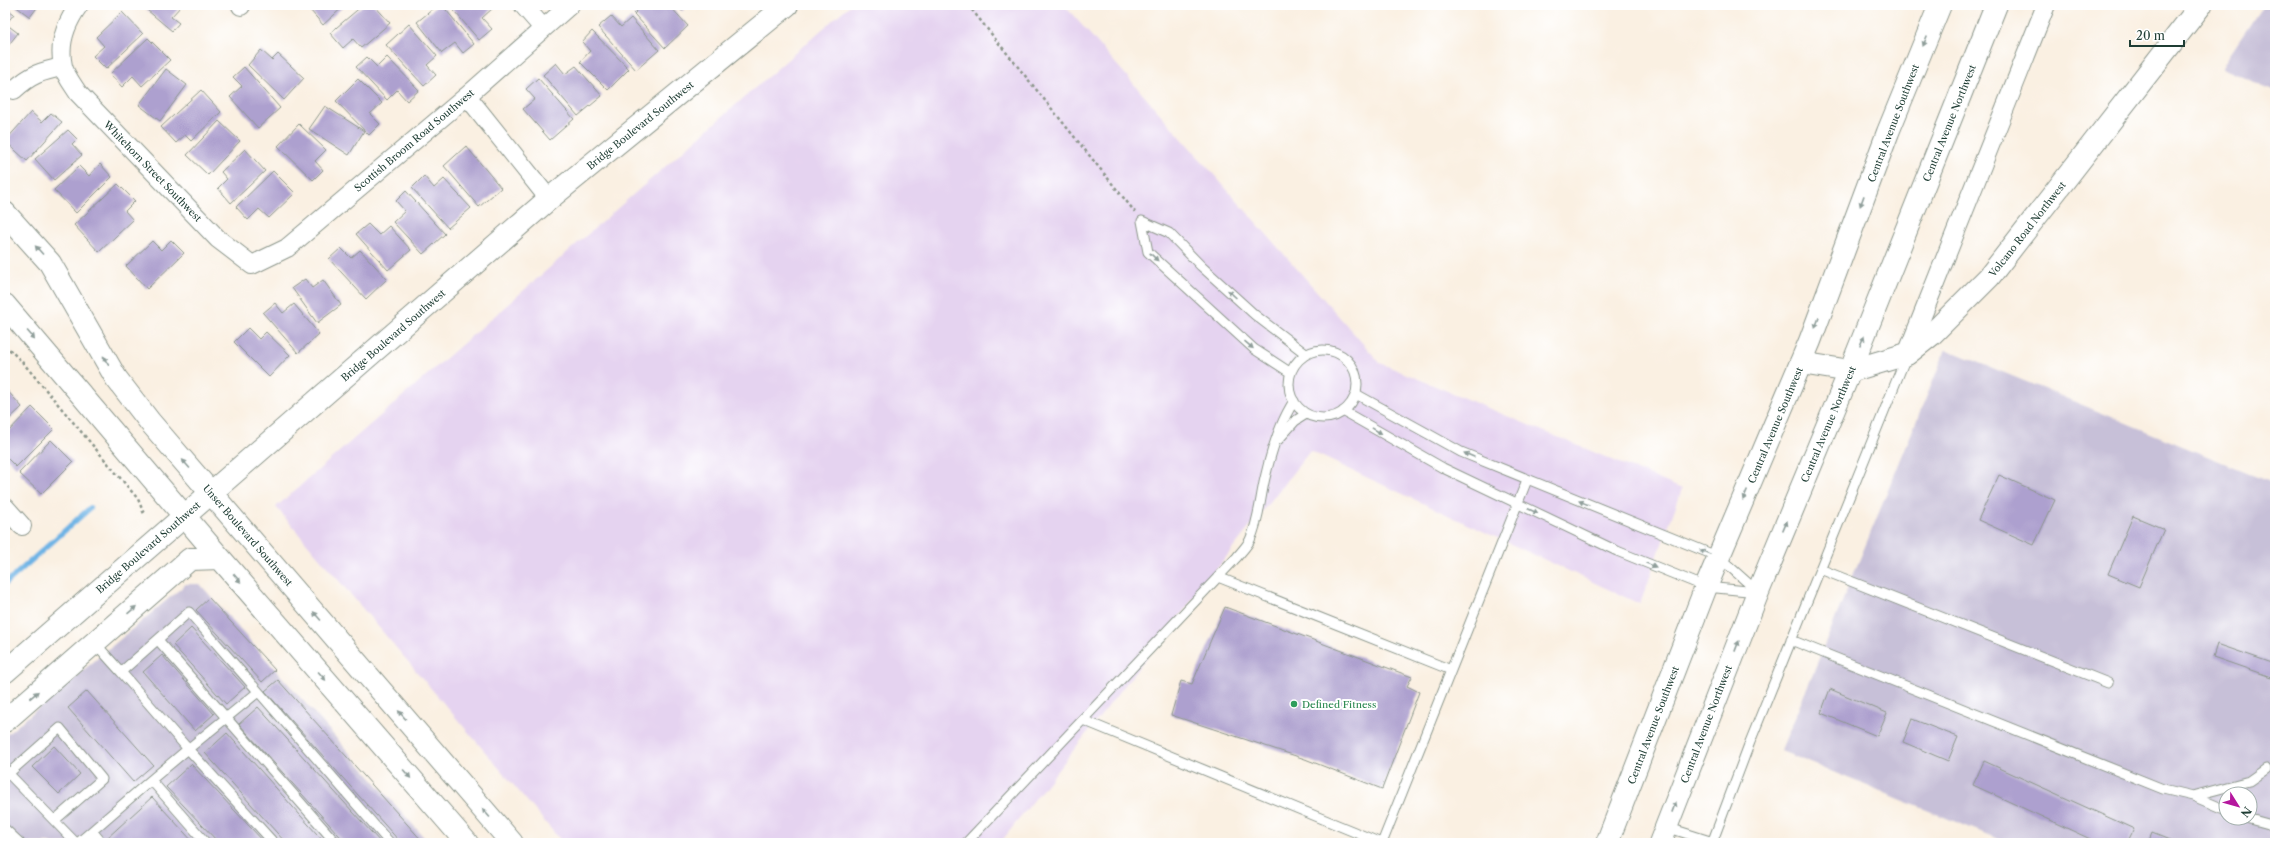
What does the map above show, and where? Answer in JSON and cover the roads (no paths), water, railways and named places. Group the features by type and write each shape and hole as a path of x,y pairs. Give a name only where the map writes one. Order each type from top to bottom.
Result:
{"main road":[{"name":"Bridge Boulevard Southwest","path":"5,672 549,199 788,5"},
{"name":"Central Avenue Southwest","path":"1607,843 1706,587 1801,363 1888,132 1940,5"},
{"name":"Central Avenue Northwest","path":"1663,835 1758,592 1850,371 1996,5"},
{"name":"Volcano Road Northwest","path":"1801,363 1850,371 1907,354 1931,335 1989,277 2201,5"},
{"name":"Unser Boulevard Southwest","path":"5,213 50,262 116,378 150,422 512,843"},
{"path":"5,305 186,515 220,558 467,843"},
{"path":"5,721 190,559 220,558"}],"street":[{"path":"14,90 27,78 44,71 63,67 61,44 66,27 79,5"},
{"path":"523,5 543,28"},
{"name":"Scottish Broom Road Southwest","path":"252,266 287,248 466,96 570,5"},
{"path":"1907,354 2046,5"},
{"name":"Whitehorn Street Southwest","path":"63,67 83,99 218,239 252,266"},
{"path":"466,96 549,199"},
{"path":"5,508 22,526"}],"lane":[{"path":"1291,373 1254,349 1148,252 1142,221 1169,233 1201,266 1255,315 1306,354"},
{"path":"1317,350 1328,350 1344,357 1355,371 1357,382 1356,394 1351,403 1343,411 1325,418 1306,414 1294,401 1290,392 1291,373 1299,359 1306,354 1317,350"},
{"path":"1663,835 1712,843 1750,742 1907,354"},
{"path":"1356,394 1461,452 1719,557 1758,592"},
{"path":"966,843 1218,578 1250,541 1259,513 1265,478 1274,444 1284,415 1294,401"},
{"path":"1343,411 1443,468 1617,551 1706,587 1758,592"},
{"path":"1274,444 1296,421 1306,414"},
{"path":"1082,720 1382,843 1527,480"},
{"path":"1820,569 2108,683"},
{"path":"1218,578 1452,670"},
{"path":"121,672 189,612 390,843"},
{"path":"158,640 336,843"},
{"path":"1791,640 2163,790 2193,796 2218,807"},
{"path":"95,643 188,749 274,843"},
{"path":"55,820 102,779 60,728 7,772 77,843 258,692"},
{"path":"2193,796 2249,781 2266,769"},
{"path":"151,780 206,843"},
{"path":"2258,821 2275,826"},
{"path":"5,829 20,843"},
{"path":"92,831 102,843"}],"waterway":[{"path":"5,584 90,508"}],"place":[{"name":"Defined Fitness","path":"1294,704"}]}
